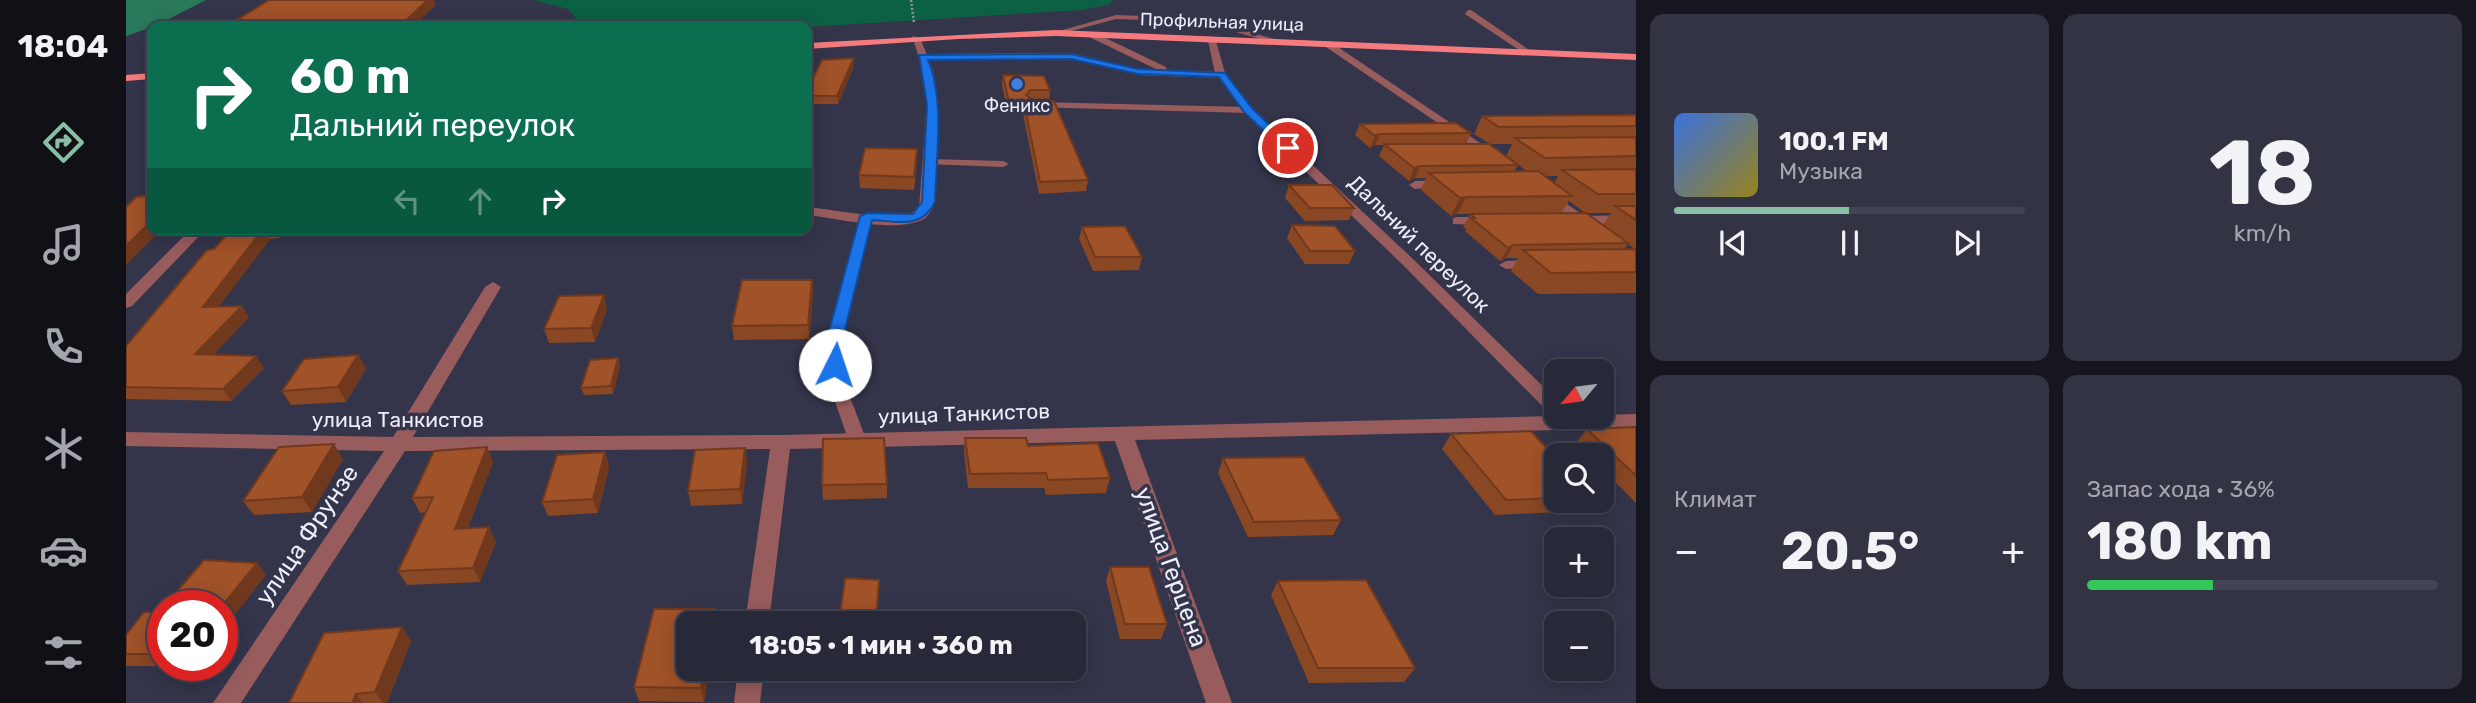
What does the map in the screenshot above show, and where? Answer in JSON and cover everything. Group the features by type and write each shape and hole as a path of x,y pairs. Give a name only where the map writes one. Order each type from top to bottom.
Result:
{"main road":[{"name":"Профильная улица","path":"812,46 915,38 1056,33 1636,57"},
{"path":"126,78 147,76"}],"street":[{"path":"812,211 899,220 923,214 929,202 932,105 928,70 915,38"},
{"name":"Дальний переулок","path":"1210,38 1222,75 1248,110 1408,262 1544,399"},
{"path":"126,303 194,235"},
{"name":"улица Фрунзе","path":"226,703 399,444 493,287"},
{"name":"улица Танкистов","path":"126,439 399,444 781,442 1544,417"},
{"name":"улица Танкистов","path":"1614,420 1636,421"},
{"name":"улица Герцена","path":"1122,432 1219,703"},
{"path":"759,611 781,442"},
{"path":"747,703 750,681"}],"lane":[{"path":"1468,12 1528,52"},
{"path":"1056,33 1116,16 1202,20 1277,41"},
{"path":"1090,34 1171,73"},
{"path":"1084,59 1097,53 1105,42"},
{"path":"1326,43 1507,166"},
{"path":"923,57 1071,56 1117,68 1222,75"},
{"path":"1032,105 1248,110"},
{"path":"1458,150 1499,150"},
{"path":"930,162 1003,164"},
{"path":"1415,185 1453,184"},
{"path":"1539,189 1603,236"},
{"path":"857,439 837,384 833,346 867,216"},
{"path":"1554,220 1636,219"},
{"path":"1457,221 1498,221"},
{"path":"1506,265 1545,264"}],"green space":[{"path":"126,0 206,0 165,21 147,21 147,29 126,36"},
{"path":"533,0 1113,0 1108,5 1081,10 812,27 812,21 578,21 568,9"}],"building":[{"path":"269,0 428,0 405,21 235,21"},
{"path":"854,58 837,96 812,96 812,80 822,60"},
{"path":"1003,75 1044,76 1050,90 1030,90 1026,95 1033,100 1054,101 1088,180 1040,182 1024,103 1009,103"},
{"path":"1636,115 1636,126 1499,127 1482,116"},
{"path":"1456,123 1471,133 1375,136 1360,124"},
{"path":"1636,137 1636,156 1545,158 1515,138"},
{"path":"1384,144 1489,144 1518,165 1414,168"},
{"path":"865,148 917,149 914,177 859,175"},
{"path":"1636,169 1636,194 1598,194 1562,170"},
{"path":"1538,171 1572,196 1460,198 1429,173"},
{"path":"1289,185 1332,185 1354,208 1310,208"},
{"path":"147,196 147,225 126,246 126,207 136,197"},
{"path":"1615,206 1636,206 1636,220"},
{"path":"1586,213 1628,243 1513,245 1508,248 1471,218 1475,218 1470,214"},
{"path":"1292,225 1335,226 1355,251 1310,251"},
{"path":"1125,226 1142,257 1095,257 1082,227"},
{"path":"227,235 258,235 203,307 242,306 195,354 256,356 223,389 126,387 126,346 207,250 214,249"},
{"path":"1636,249 1636,272 1551,273 1523,250"},
{"path":"742,280 812,280 808,325 732,326"},
{"path":"604,295 591,328 544,329 559,296"},
{"path":"358,355 338,387 282,391 304,359"},
{"path":"618,358 611,386 581,388 590,360"},
{"path":"1636,427 1636,476 1614,455 1614,443 1602,443 1587,429"},
{"path":"1531,431 1544,445 1544,498 1506,500 1451,434"},
{"path":"884,438 887,484 822,485 823,439"},
{"path":"965,438 1026,438 1028,446 1098,443 1110,478 1048,480 1046,473 970,474"},
{"path":"334,444 302,497 243,501 279,447"},
{"path":"487,447 455,529 489,527 473,568 398,571 433,497 412,498 434,451"},
{"path":"745,448 740,489 688,491 695,450"},
{"path":"605,452 593,499 542,502 557,455"},
{"path":"1304,457 1341,520 1254,522 1223,458"},
{"path":"204,560 257,563 235,590 178,590"},
{"path":"1110,567 1149,567 1167,624 1125,624"},
{"path":"845,578 879,580 877,611 841,611"},
{"path":"1366,580 1415,668 1318,668 1278,581"},
{"path":"654,609 715,609 676,611 676,681 702,681 701,688 634,687"},
{"path":"144,612 147,612 147,654 126,654 126,635"},
{"path":"402,627 375,692 356,694 352,703 289,703 324,633"}],"place":[{"name":"Феникс","path":"1017,84"}],"route":[{"path":"835,365 833,346 867,216 899,220 915,218 923,214 929,202 932,105 928,70 923,57 1071,56 1138,72 1222,75 1248,110 1288,148"}]}
